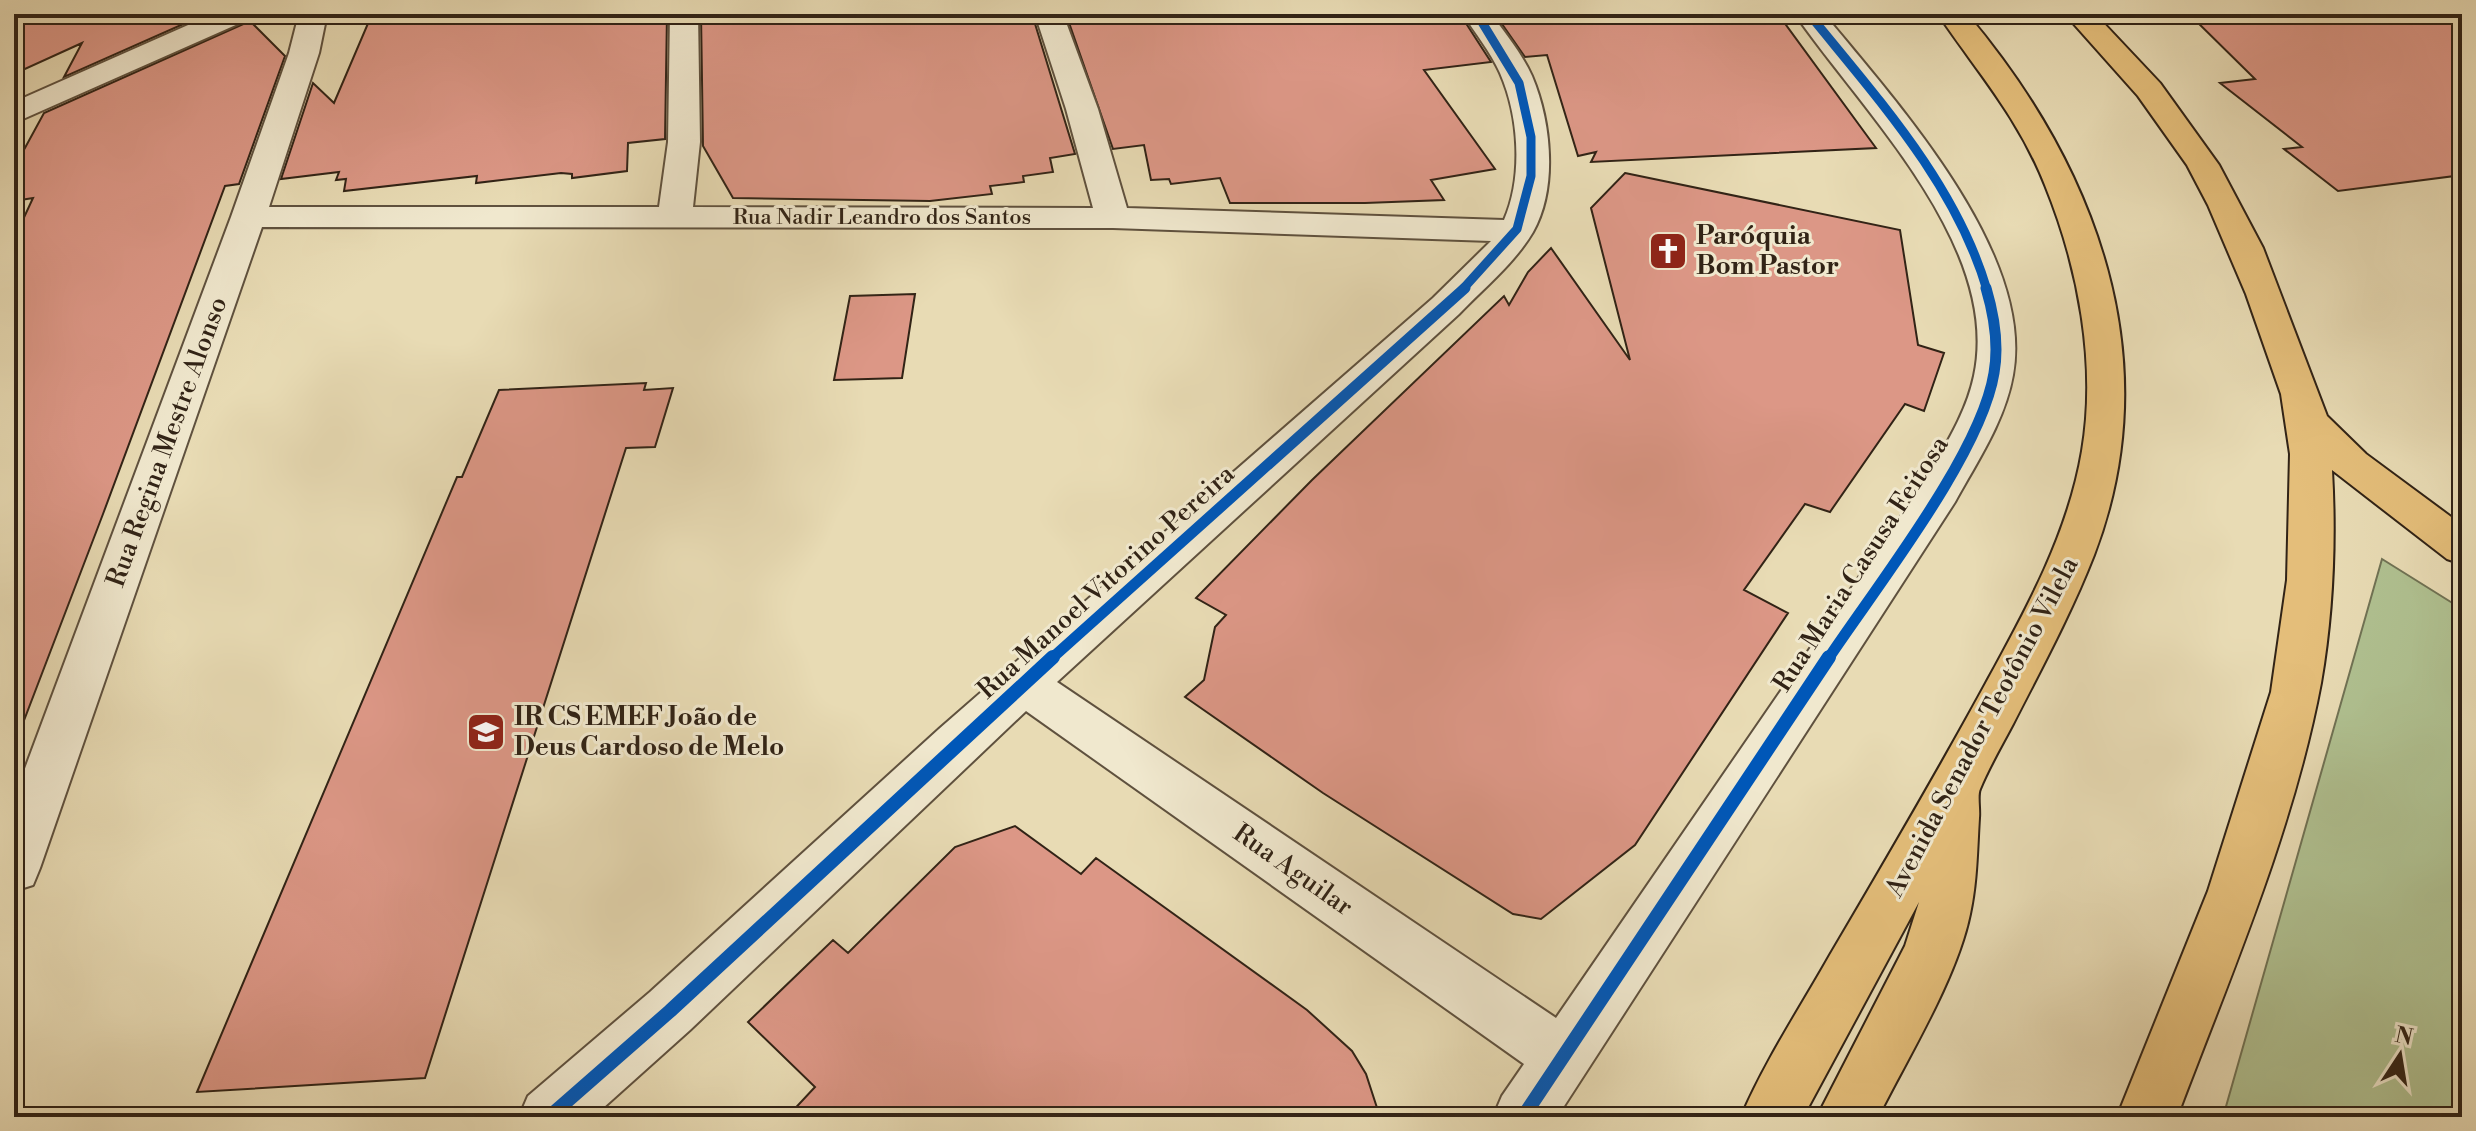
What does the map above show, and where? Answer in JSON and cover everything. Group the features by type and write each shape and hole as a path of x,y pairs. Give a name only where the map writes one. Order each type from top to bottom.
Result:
{"main road":[{"name":"Avenida Senador Teotônio Vilela","path":"1771,1117 1827,1010 1955,788 2077,547 2102,452 2104,334 2082,231 2029,117 1952,14"},
{"path":"2079,14 2114,48 2161,103 2191,141 2220,191 2257,270 2308,422 2311,555 2299,674 2238,881 2147,1117"},
{"path":"2308,422 2351,464 2462,548"},
{"path":"1847,1117 1929,956 1943,916 1949,879 1955,788"}],"street":[{"path":"14,114 237,14"},
{"name":"Rua Regina Mestre Alonso","path":"14,868 248,217 304,53 313,14"},
{"path":"675,215 684,142 684,14"},
{"path":"1049,14 1082,109 1113,218"},
{"name":"Rua Maria Casusa Feitosa","path":"1523,1117 1561,1055 1940,491 1984,409 1996,357 1989,295 1969,239 1943,191 1809,14"},
{"name":"Rua Manoel Vitorino Pereira","path":"549,1117 670,1011 956,744 1446,306 1516,231 1526,207 1530,179 1530,132 1518,81 1474,23"},
{"name":"Rua Nadir Leandro dos Santos","path":"248,217 675,215 1113,218 1516,231"},
{"name":"Rua Aguilar","path":"1025,685 1561,1055"}],"green space":[{"path":"2382,559 2462,609 2462,1117 2223,1117"}],"building":[{"path":"14,14 206,14 64,77 82,43 14,74"},
{"path":"372,14 667,14 665,139 628,143 627,171 572,178 572,174 561,173 476,183 477,176 344,191 346,179 336,180 339,172 281,179 313,83 334,103"},
{"path":"701,14 1032,14 1075,154 1050,158 1053,172 1023,176 1024,182 990,186 992,194 930,201 733,198 703,146"},
{"path":"1066,14 1460,14 1491,62 1424,70 1495,169 1431,180 1444,200 1365,203 1230,203 1220,178 1171,184 1169,179 1151,180 1144,145 1113,149"},
{"path":"1495,14 1778,14 1876,148 1591,162 1596,152 1578,156 1547,55 1525,57"},
{"path":"2189,14 2462,14 2462,175 2338,191 2284,149 2302,147 2220,83 2255,79"},
{"path":"250,21 285,56 239,184 225,186 18,736 14,735 14,239 33,198 14,201 14,168 44,113"},
{"path":"1625,173 1900,230 1918,345 1944,353 1924,411 1905,404 1830,512 1805,504 1744,590 1788,613 1635,845 1541,919 1513,914 1323,793 1185,697 1204,680 1215,627 1226,615 1196,598 1312,480 1504,296 1509,305 1528,272 1551,248 1630,360 1591,208"},
{"path":"915,294 902,378 834,380 850,296"},
{"path":"646,383 644,390 673,388 655,447 626,448 425,1078 197,1092 457,477 462,477 499,390"},
{"path":"1015,826 1081,874 1096,858 1307,1010 1352,1051 1366,1074 1380,1117 787,1117 815,1087 748,1022 833,940 848,953 955,847"}],"cycle path":[{"path":"549,1117 670,1011 956,744 1446,306 1503,248 1517,229 1529,195 1531,137 1515,74 1477,14"},
{"path":"1523,1117 1940,491 1976,426 1990,392 1996,356 1993,311 1980,265 1958,219 1901,130 1809,14"}],"place":[{"name":"Paróquia Bom Pastor","path":"1668,251"},
{"name":"IR CS EMEF João de Deus Cardoso de Melo","path":"486,732"}]}
